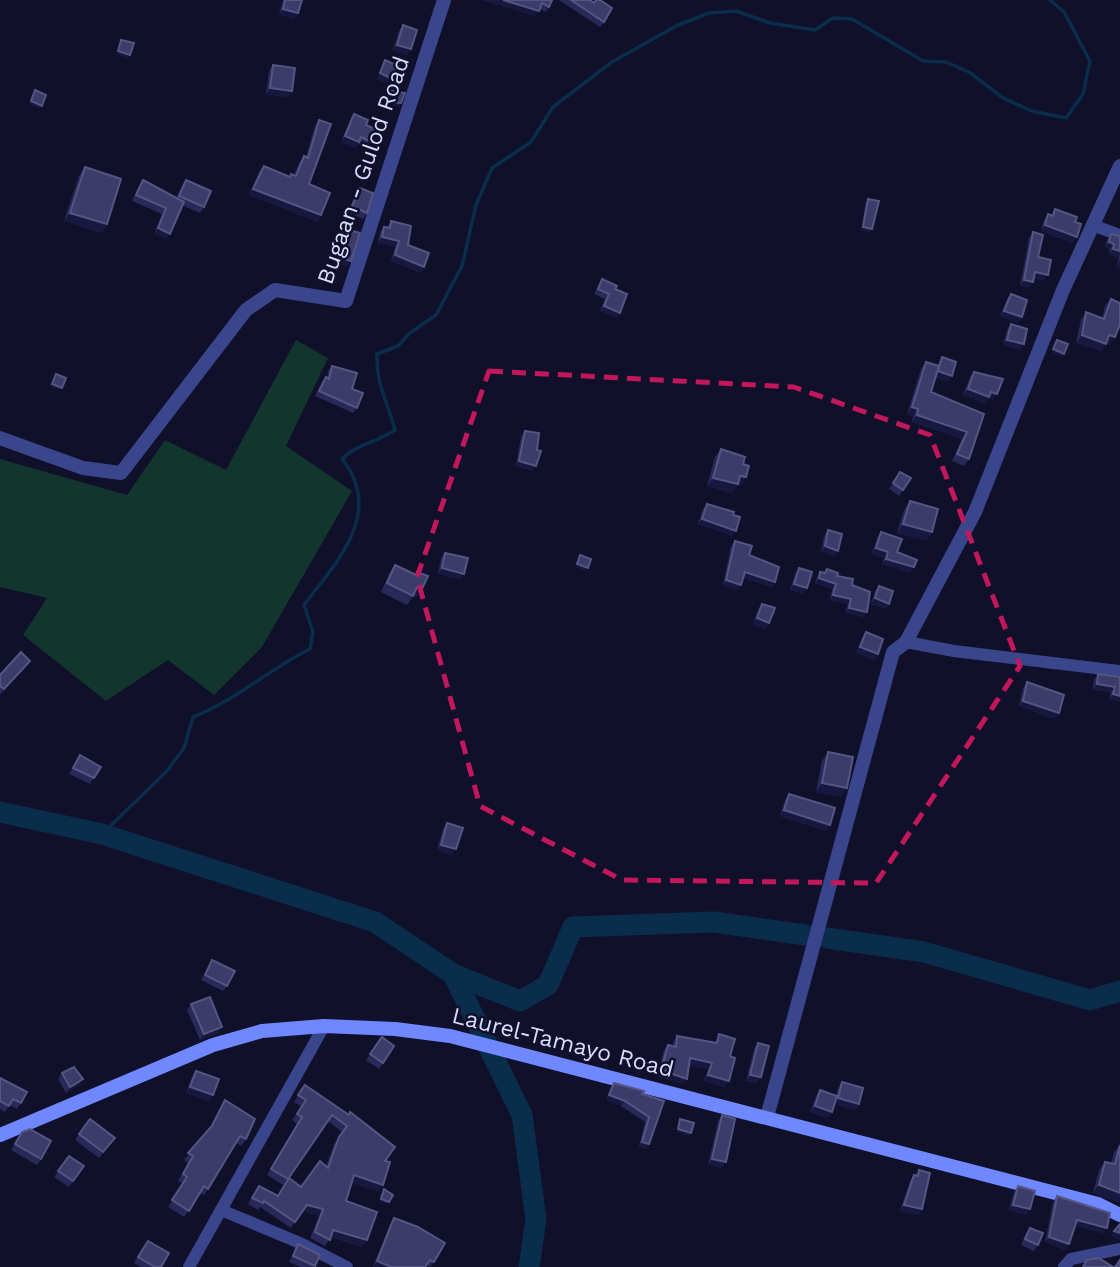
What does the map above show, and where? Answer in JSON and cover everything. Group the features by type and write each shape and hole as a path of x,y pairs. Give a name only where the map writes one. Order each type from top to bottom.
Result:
{"main road":[{"name":"Laurel-Tamayo Road","path":"0,1135 213,1045 261,1031 324,1026 395,1029 450,1036 767,1117 1098,1204 1120,1215"}],"street":[{"name":"Bugaan - Gulod Road","path":"0,438 83,468 121,472 246,310 275,290 346,300 444,0"},
{"path":"767,1117 893,652 905,642 975,512 1092,225 1120,166"},
{"path":"1092,225 1120,235"},
{"path":"905,642 954,652 1120,671"},
{"path":"189,1267 324,1026"},
{"path":"220,1210 300,1243 347,1267"},
{"path":"1064,1267 1071,1259 1120,1249"}],"highlighted area":[{"path":"489,371 794,387 930,435 1020,666 876,883 622,880 480,806 417,577"}],"green space":[{"path":"296,340 328,358 286,446 352,491 262,647 214,695 168,660 106,701 23,635 47,598 0,587 0,459 127,495 165,440 226,470"}],"building":[{"path":"285,0 302,0 298,13 283,9"},
{"path":"503,0 552,0 549,7 542,3 539,11"},
{"path":"571,0 590,0 594,3 600,0 612,8 604,22"},
{"path":"403,25 417,30 411,49 397,45"},
{"path":"121,40 134,43 130,55 118,51"},
{"path":"385,60 398,66 392,79 380,73"},
{"path":"273,65 295,68 292,91 270,88"},
{"path":"35,90 46,95 42,106 31,101"},
{"path":"392,91 405,93 401,103 390,102"},
{"path":"354,114 368,120 366,125 375,129 369,141 361,137 359,142 345,136"},
{"path":"319,120 331,124 309,184 330,193 321,215 253,189 264,166 290,177 291,174 296,176 304,156 308,158"},
{"path":"85,167 121,179 107,224 70,213"},
{"path":"143,180 184,202 170,234 158,228 166,208 136,195"},
{"path":"186,180 211,191 204,207 179,196"},
{"path":"360,188 373,193 367,213 352,206"},
{"path":"868,199 879,201 872,229 863,227"},
{"path":"1055,209 1077,217 1075,222 1081,224 1077,237 1045,225 1048,214 1053,216"},
{"path":"391,221 411,226 408,245 429,253 424,267 395,255 399,241 382,237 384,227 390,228"},
{"path":"345,229 360,233 351,261 338,257"},
{"path":"1033,232 1043,235 1038,257 1051,260 1048,275 1035,272 1033,282 1024,280"},
{"path":"1111,234 1120,236 1120,251 1113,249 1114,244 1109,242"},
{"path":"602,279 627,294 620,313 604,306 609,294 598,289"},
{"path":"1011,294 1027,300 1022,317 1004,311"},
{"path":"1111,299 1120,303 1120,324 1115,337 1109,335 1106,344 1082,335 1086,312 1104,319"},
{"path":"1011,324 1027,329 1024,344 1007,340"},
{"path":"1057,340 1068,344 1064,354 1053,349"},
{"path":"942,357 956,362 952,376 938,371"},
{"path":"926,362 939,366 931,392 984,414 969,459 957,454 967,432 917,415 918,409 912,407"},
{"path":"332,366 357,373 352,389 363,393 357,408 319,391 326,377 329,379"},
{"path":"974,372 1003,379 997,394 991,392 989,397 968,389"},
{"path":"56,374 66,378 62,388 52,384"},
{"path":"525,431 539,433 537,450 541,451 536,466 519,461"},
{"path":"721,449 745,457 743,464 749,466 746,477 740,476 738,484 713,478"},
{"path":"900,472 911,478 903,490 893,483"},
{"path":"910,501 938,509 932,532 903,524"},
{"path":"707,504 734,512 733,515 740,517 736,531 702,519"},
{"path":"828,530 842,534 838,551 825,546"},
{"path":"881,532 902,539 897,552 917,560 914,567 886,559 888,552 876,548"},
{"path":"735,541 752,546 749,555 779,567 775,582 745,572 741,585 726,580"},
{"path":"445,553 468,558 464,574 442,568"},
{"path":"580,555 591,559 588,568 577,564"},
{"path":"395,565 416,575 417,572 428,576 422,589 417,587 413,596 387,583"},
{"path":"799,568 812,572 807,588 794,584"},
{"path":"827,569 838,573 837,576 853,579 852,585 870,592 867,612 849,608 851,599 833,595 836,584 819,578 820,572 825,573"},
{"path":"879,586 893,591 889,604 875,598"},
{"path":"762,604 775,608 769,623 757,618"},
{"path":"866,632 883,639 878,654 860,647"},
{"path":"21,652 30,661 4,689 0,686 0,675"},
{"path":"1098,674 1120,677 1120,696 1113,694 1115,687 1097,684"},
{"path":"1027,682 1064,695 1059,713 1023,701"},
{"path":"828,752 853,757 847,788 822,783"},
{"path":"80,755 101,767 94,778 73,768"},
{"path":"789,794 835,808 830,825 784,810"},
{"path":"447,823 463,828 456,849 441,845"},
{"path":"212,960 235,971 227,986 205,975"},
{"path":"210,997 222,1027 204,1034 191,1004"},
{"path":"719,1034 735,1039 730,1056 735,1058 729,1081 708,1075 712,1063 690,1058 687,1079 661,1070 668,1045 676,1047 677,1036 717,1043"},
{"path":"382,1037 394,1046 383,1063 370,1054"},
{"path":"758,1043 769,1046 761,1077 750,1075"},
{"path":"74,1067 83,1079 70,1087 62,1073"},
{"path":"196,1071 219,1079 213,1095 190,1087"},
{"path":"0,1078 27,1092 21,1103 13,1099 9,1106 0,1101"},
{"path":"842,1082 863,1088 859,1104 838,1098"},
{"path":"614,1083 644,1091 642,1094 664,1101 649,1144 642,1142 649,1117 625,1101 609,1095"},
{"path":"305,1085 349,1115 350,1112 395,1147 385,1161 390,1162 383,1185 354,1175 346,1201 377,1212 367,1240 333,1230 330,1240 315,1232 323,1209 307,1205 295,1222 264,1201 263,1203 252,1198 259,1186 278,1196 289,1178 301,1187 320,1161 328,1168 339,1137 347,1126 332,1115 288,1179 271,1169 302,1117 297,1114 306,1100 298,1095"},
{"path":"820,1090 837,1096 832,1112 815,1106"},
{"path":"225,1100 255,1119 246,1139 240,1136 208,1189 204,1186 189,1211 172,1200 187,1177 183,1174 193,1156 188,1153 212,1126"},
{"path":"722,1115 735,1119 726,1162 712,1159"},
{"path":"90,1119 115,1138 103,1152 79,1134"},
{"path":"680,1119 694,1123 691,1133 678,1129"},
{"path":"30,1129 51,1141 41,1159 15,1144 22,1132"},
{"path":"1120,1145 1120,1193 1099,1185 1105,1162 1115,1164"},
{"path":"69,1156 84,1166 73,1181 58,1171"},
{"path":"919,1170 930,1173 922,1209 904,1205 914,1175 918,1176"},
{"path":"1018,1186 1035,1191 1030,1209 1013,1205"},
{"path":"384,1189 393,1195 389,1202 381,1199"},
{"path":"1057,1196 1110,1213 1107,1228 1077,1220 1069,1244 1049,1237"},
{"path":"394,1218 418,1227 445,1243 434,1262 430,1260 425,1267 391,1267 377,1261"},
{"path":"1030,1228 1043,1233 1038,1245 1025,1239"},
{"path":"148,1241 169,1253 161,1267 155,1267 138,1257"},
{"path":"298,1244 320,1255 315,1266 293,1256"},
{"path":"1099,1258 1113,1267 1083,1267 1087,1260"}],"waterway":[{"path":"102,834 167,771 184,748 193,717 224,702 310,649 313,632 304,605 342,554 358,517 359,498 354,479 342,459 353,450 395,430 380,384 377,354 398,346 410,333 436,315 462,266 476,205 492,168 531,142 553,107 612,62 676,26 709,13 736,11 770,23 815,30 833,18 852,19 923,61 946,62 969,72 1003,98 1032,111 1066,118 1083,94 1090,61 1064,12 1050,0"},
{"path":"0,812 102,834 375,922 453,974 522,1115 536,1219 529,1267"},
{"path":"453,974 520,1001 548,985 573,927 714,922 805,935"},
{"path":"827,938 924,952 1090,1000 1120,991"}]}
